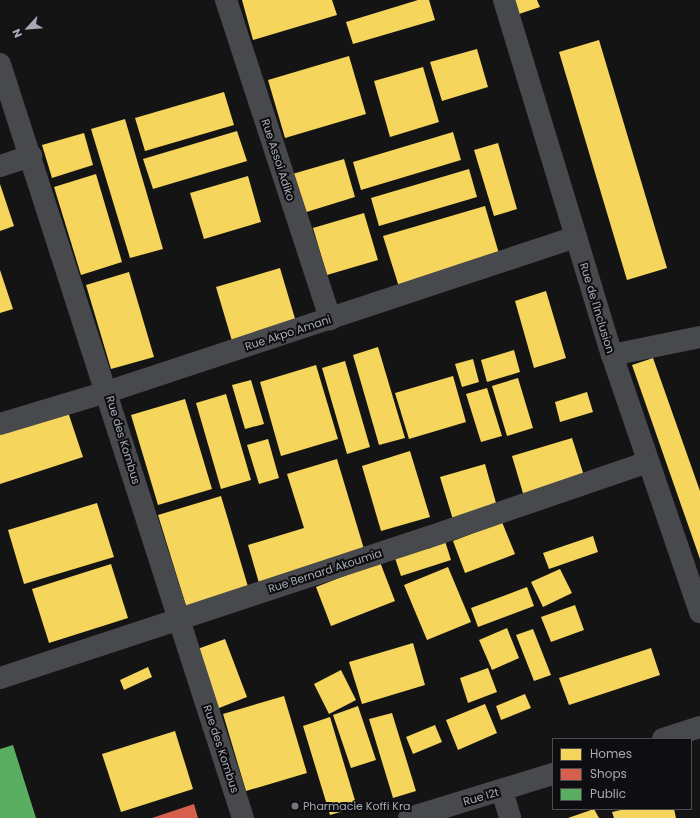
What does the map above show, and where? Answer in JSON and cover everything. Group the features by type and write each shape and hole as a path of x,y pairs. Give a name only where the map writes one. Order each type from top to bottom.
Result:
{"street":[{"name":"Rue Assoi Adiko","path":"226,0 330,319"},
{"name":"Rue de l'Inclusion","path":"504,0 612,355 700,612"},
{"name":"Rue des Kombus","path":"0,64 108,392 243,818"},
{"path":"0,166 31,156"},
{"name":"Rue Akpo Amani","path":"0,424 108,392 576,237"},
{"path":"612,355 700,337"},
{"name":"Rue Bernard Akoumia","path":"0,678 648,462"},
{"path":"666,738 700,727"},
{"name":"Rue I2t","path":"409,818 502,791 552,774"},
{"path":"502,791 510,818"}],"building: Homes":[{"path":"242,0 332,0 337,15 253,40"},
{"path":"418,0 429,0 435,20 353,44 346,22"},
{"path":"514,0 537,0 540,7 519,14"},
{"path":"599,40 667,268 627,280 559,52"},
{"path":"477,49 488,87 442,101 430,62"},
{"path":"349,56 366,114 285,138 268,80"},
{"path":"423,67 439,122 390,137 374,81"},
{"path":"224,92 234,125 145,151 135,118"},
{"path":"125,119 163,249 130,258 91,129"},
{"path":"237,131 247,161 153,189 143,159"},
{"path":"453,132 461,160 361,190 353,162"},
{"path":"84,133 93,165 52,178 42,145"},
{"path":"498,143 517,209 494,216 474,150"},
{"path":"344,159 355,197 300,214 289,175"},
{"path":"469,169 477,197 379,226 371,198"},
{"path":"96,174 122,262 81,275 54,187"},
{"path":"248,176 261,222 204,239 190,193"},
{"path":"0,184 14,226 0,231"},
{"path":"485,206 500,257 399,287 383,236"},
{"path":"364,213 378,260 327,275 313,228"},
{"path":"280,268 296,322 232,341 216,287"},
{"path":"0,270 13,309 0,313"},
{"path":"129,272 154,357 111,369 86,285"},
{"path":"546,291 566,358 534,368 515,301"},
{"path":"378,347 405,438 379,445 353,355"},
{"path":"514,350 520,372 487,382 481,360"},
{"path":"653,358 700,491 700,559 632,365"},
{"path":"473,359 479,382 462,387 455,364"},
{"path":"345,361 370,447 347,454 322,368"},
{"path":"316,365 338,439 281,456 260,382"},
{"path":"453,376 466,422 409,439 395,393"},
{"path":"518,378 533,428 507,436 492,386"},
{"path":"251,380 264,424 245,429 232,385"},
{"path":"487,388 502,436 481,442 466,394"},
{"path":"587,392 593,412 560,422 555,402"},
{"path":"226,394 251,480 221,489 196,403"},
{"path":"185,399 212,489 158,505 131,415"},
{"path":"67,409 83,457 0,484 0,431"},
{"path":"572,438 586,482 525,500 512,456"},
{"path":"268,439 279,478 259,484 247,445"},
{"path":"410,451 430,517 381,531 362,466"},
{"path":"337,459 364,549 259,583 248,545 304,528 287,474"},
{"path":"485,464 498,510 454,523 440,477"},
{"path":"221,496 249,590 187,609 158,515"},
{"path":"97,503 114,557 24,584 8,530"},
{"path":"502,522 515,554 465,573 453,541"},
{"path":"593,536 598,552 549,569 543,553"},
{"path":"445,541 451,560 401,576 395,558"},
{"path":"380,562 395,601 331,626 316,587"},
{"path":"111,564 128,618 49,643 32,589"},
{"path":"448,567 471,622 427,640 404,585"},
{"path":"560,569 572,593 543,607 531,582"},
{"path":"527,587 534,606 478,627 471,608"},
{"path":"575,605 584,630 551,642 541,617"},
{"path":"507,628 519,658 492,670 479,640"},
{"path":"533,629 551,675 534,681 516,635"},
{"path":"225,639 247,697 214,710 192,651"},
{"path":"413,643 425,685 362,704 349,662"},
{"path":"651,648 660,675 569,705 559,678"},
{"path":"148,667 152,677 124,690 120,680"},
{"path":"488,668 497,692 468,703 460,678"},
{"path":"341,670 356,700 329,714 314,684"},
{"path":"525,694 531,708 501,720 496,706"},
{"path":"284,696 307,773 246,791 223,714"},
{"path":"485,704 497,733 458,750 446,720"},
{"path":"358,706 376,760 351,768 333,715"},
{"path":"392,713 416,791 393,798 369,719"},
{"path":"330,717 357,807 330,815 303,726"},
{"path":"435,725 442,742 413,754 406,737"},
{"path":"175,731 193,789 121,812 102,754"},
{"path":"595,810 599,818 568,818"},
{"path":"621,810 674,810 676,818 614,818 612,812"}],"building: Shops":[{"path":"194,804 198,818 152,818"}],"building: Public":[{"path":"13,745 36,818 0,818 0,749"}],"place":[{"name":"Pharmacie Koffi Kra","path":"295,806"}]}
